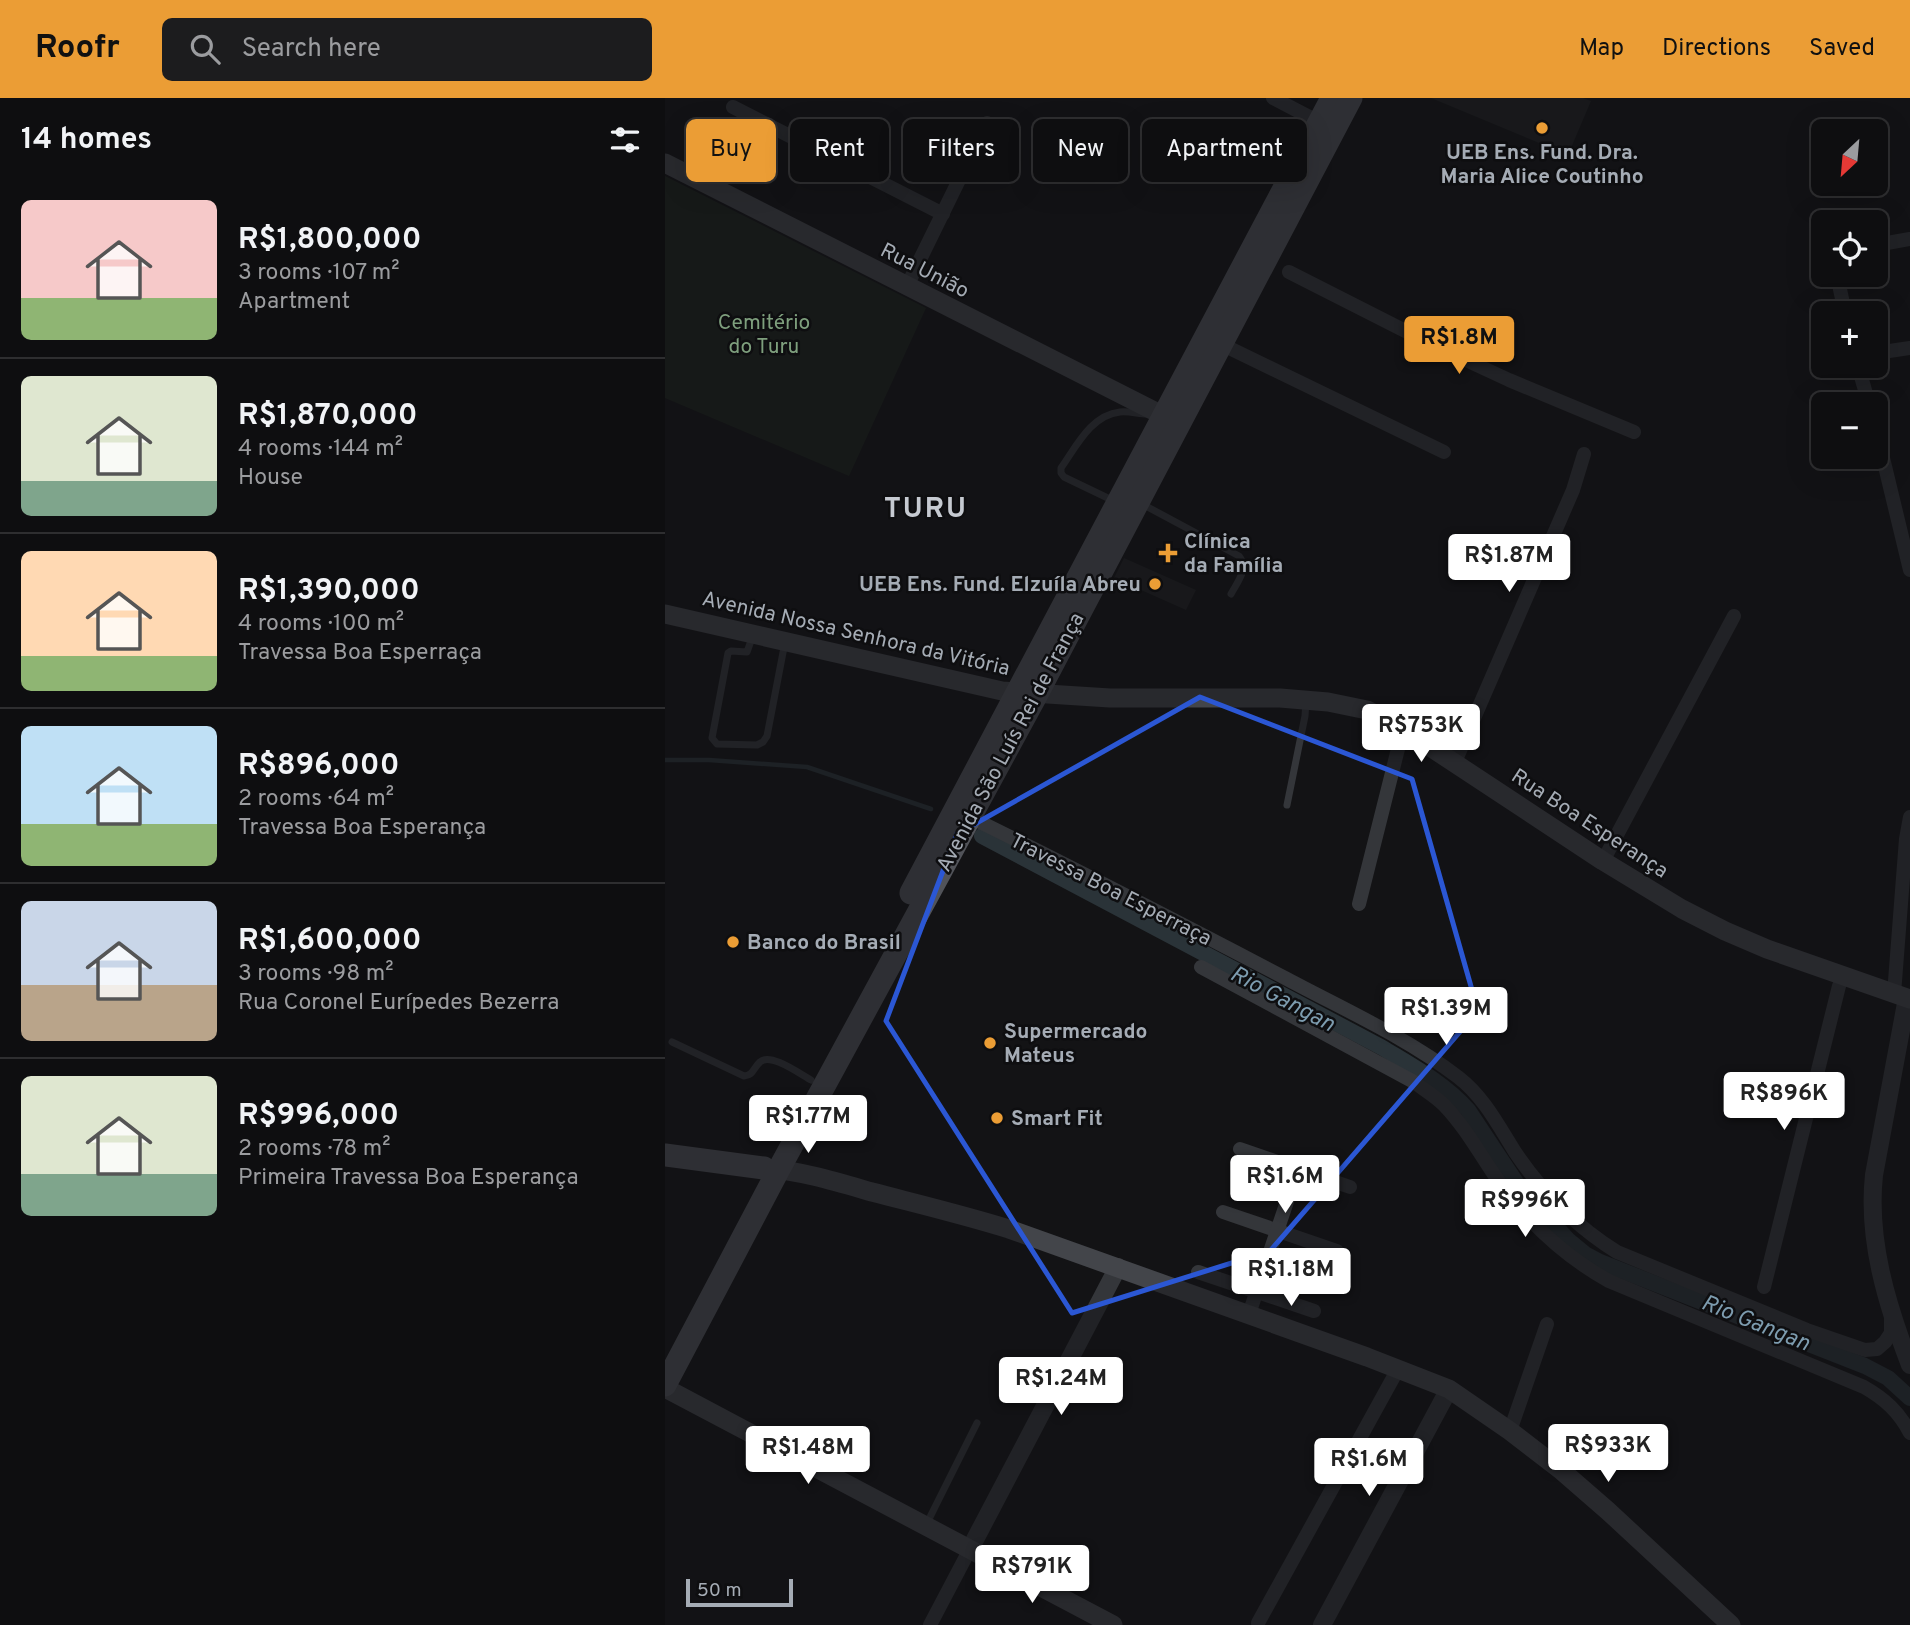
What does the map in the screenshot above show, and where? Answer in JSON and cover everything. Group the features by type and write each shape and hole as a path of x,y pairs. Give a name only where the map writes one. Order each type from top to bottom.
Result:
{"main road":[{"name":"Avenida São Luís Rei de França","path":"1128,503 1161,414 1332,98"},
{"name":"Avenida São Luís Rei de França","path":"665,1386 772,1168 811,1080 1028,693 1128,503 1221,344 1351,98"},
{"name":"Rua União","path":"665,163 1161,414"},
{"name":"Avenida Nossa Senhora da Vitória","path":"665,614 1002,691 1028,693"},
{"name":"Avenida São Luís Rei de França","path":"665,1353 971,817 1028,693"},
{"name":"Rua Boa Esperança","path":"1028,693 1110,698 1236,697 1306,700 1367,710 1403,729 1603,861 1682,909 1766,949 1904,997"},
{"path":"665,1155 772,1168 974,1218 1249,1314 1449,1389 1562,1471 1731,1625"},
{"path":"665,1386 1113,1625"}],"street":[{"path":"1273,98 1319,122"},
{"path":"733,107 943,214"},
{"path":"907,286 958,182"},
{"path":"1888,242 1910,239"},
{"path":"1289,272 1509,380 1634,432"},
{"path":"1221,344 1444,452"},
{"path":"1888,351 1910,348"},
{"path":"1455,762 1573,490 1584,454"},
{"path":"1886,469 1910,570"},
{"path":"1603,861 1734,616"},
{"path":"1359,904 1403,729"},
{"name":"Travessa Boa Esperraça","path":"971,817 1273,972 1406,1042 1437,1062 1474,1091 1488,1108 1516,1154 1568,1215 1617,1252 1807,1331 1865,1350 1877,1349 1891,1333 1891,1311"},
{"path":"1910,817 1906,839 1904,997 1871,1198 1875,1248 1891,1311 1910,1364"},
{"path":"1201,967 1414,1082 1443,1104 1471,1138 1507,1192 1540,1229 1586,1269 1864,1387 1894,1408 1910,1433"},
{"path":"1764,1287 1843,976"},
{"path":"1240,1149 1350,1187"},
{"path":"1249,1314 1298,1169"},
{"path":"1223,1212 1337,1251"},
{"path":"930,1625 1118,1267"},
{"path":"1198,1272 1314,1311"},
{"path":"1510,1431 1547,1324"},
{"path":"1258,1623 1398,1369"},
{"path":"1322,1625 1449,1389"}],"lane":[{"path":"1161,414 1120,412 1105,417 1087,431 1061,468 1061,472 1064,477 1128,503 1239,556 1244,570 1231,594"},
{"path":"753,634 747,652 728,653 712,738 717,744 757,745 763,742 767,736 786,642"},
{"path":"1287,805 1306,700"},
{"path":"672,1042 744,1076 752,1074 761,1061 767,1058 811,1080"},
{"path":"926,1526 977,1423"}],"highlighted area":[{"path":"1200,697 1412,779 1478,1011 1270,1251 1072,1313 886,1021 957,834"}],"shaded area":[{"name":"UEB Ens. Fund. Dra. Maria Alice Coutinho","path":"1431,98 1583,98 1591,101 1568,155"},
{"name":"UEB Ens. Fund. Elzuíla Abreu","path":"1124,558 1196,590 1186,610 1114,578"}],"green space":[{"name":"Cemitério do Turu","path":"665,176 926,308 849,476 665,398"}],"waterway":[{"name":"Rio Gangan","path":"665,760 709,760 807,767 931,809"},
{"name":"Rio Gangan","path":"982,836 1381,1047 1449,1091 1468,1110 1517,1184 1568,1240 1585,1254 1865,1366 1888,1378 1910,1398"}],"place":[{"name":"UEB Ens. Fund. Dra. Maria Alice Coutinho","path":"1542,128"},
{"name":"Clínica da Família","path":"1168,553"},
{"name":"UEB Ens. Fund. Elzuíla Abreu","path":"1155,584"},
{"name":"Banco do Brasil","path":"733,942"},
{"name":"Supermercado Mateus","path":"990,1043"},
{"name":"Smart Fit","path":"997,1118"}],"district":[{"name":"TURU","path":"926,507"}]}
